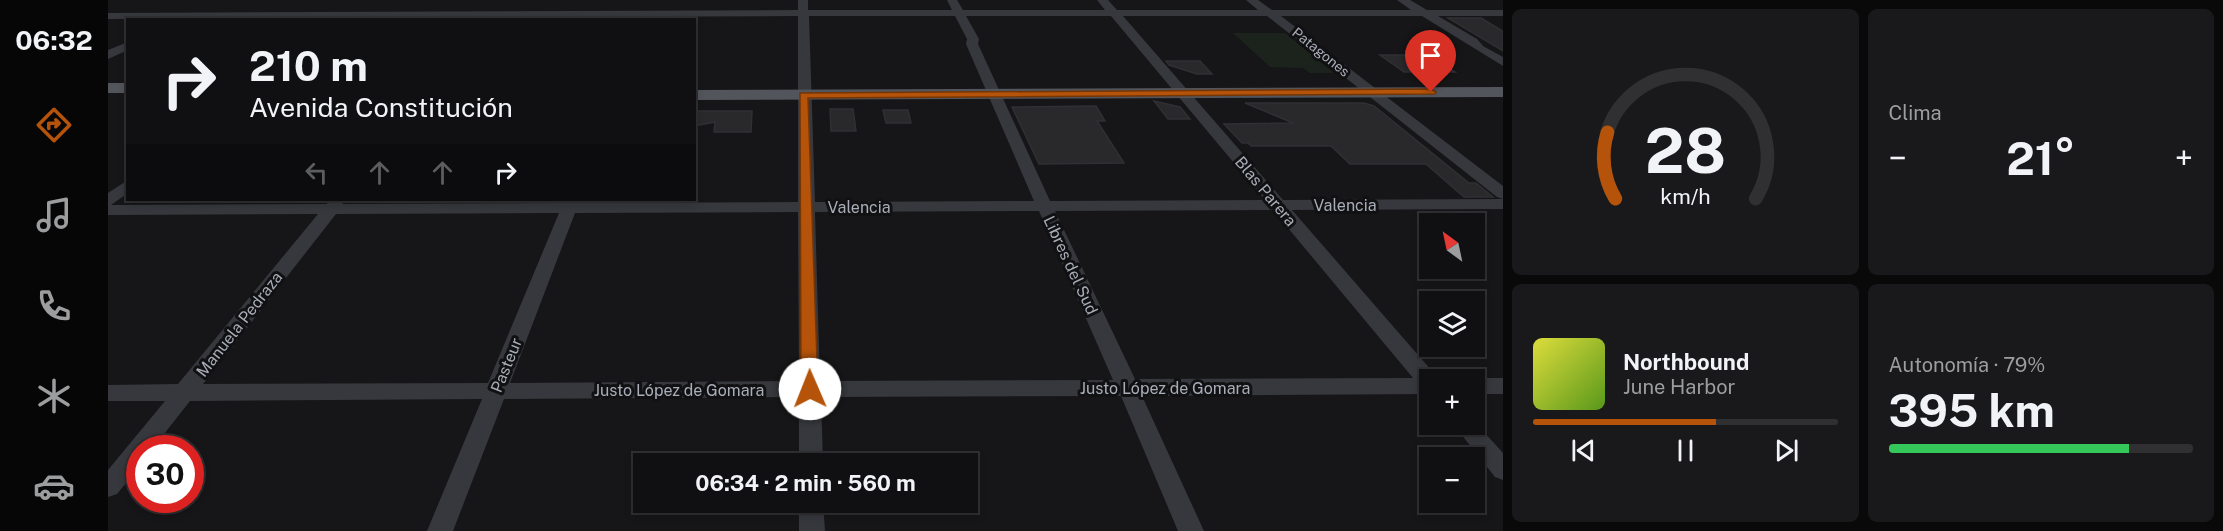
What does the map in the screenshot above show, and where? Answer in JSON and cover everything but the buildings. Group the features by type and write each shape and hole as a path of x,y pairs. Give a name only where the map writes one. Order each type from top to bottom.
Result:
{"main road":[{"path":"696,86 803,90 991,90 1366,88 1503,84"},
{"path":"108,88 126,88"},
{"path":"1366,88 1503,92"},
{"path":"696,95 803,90"},
{"path":"108,97 126,97"}],"street":[{"path":"491,16 501,0"},
{"path":"648,17 646,10 650,0"},
{"name":"Libres del Sud","path":"952,0 973,39 972,44 991,90 1191,531"},
{"name":"Blas Parera","path":"1102,0 1419,372"},
{"name":"Patagones","path":"1251,0 1307,40 1503,194"},
{"path":"1402,0 1503,62"},
{"path":"176,17 192,4"},
{"path":"334,17 346,5"},
{"path":"803,6 811,453"},
{"path":"108,16 648,17 803,6 961,13 1503,13"},
{"path":"108,55 126,46"},
{"path":"108,201 126,187"},
{"name":"Valencia","path":"108,210 334,204 807,207 1503,204"},
{"name":"Manuela Pedraza","path":"151,435 334,204"},
{"name":"Pasteur","path":"440,531 570,204"},
{"name":"Justo López de Gomara","path":"108,393 1419,385"},
{"path":"1485,386 1503,386"},
{"path":"1473,435 1503,470"},
{"name":"Manuela Pedraza","path":"108,487 126,466"},
{"path":"811,513 812,531"}],"shaded area":[{"path":"1233,33 1285,33 1334,73 1310,73 1303,68 1270,67"}],"route":[{"path":"810,389 803,95 1431,92"}]}
